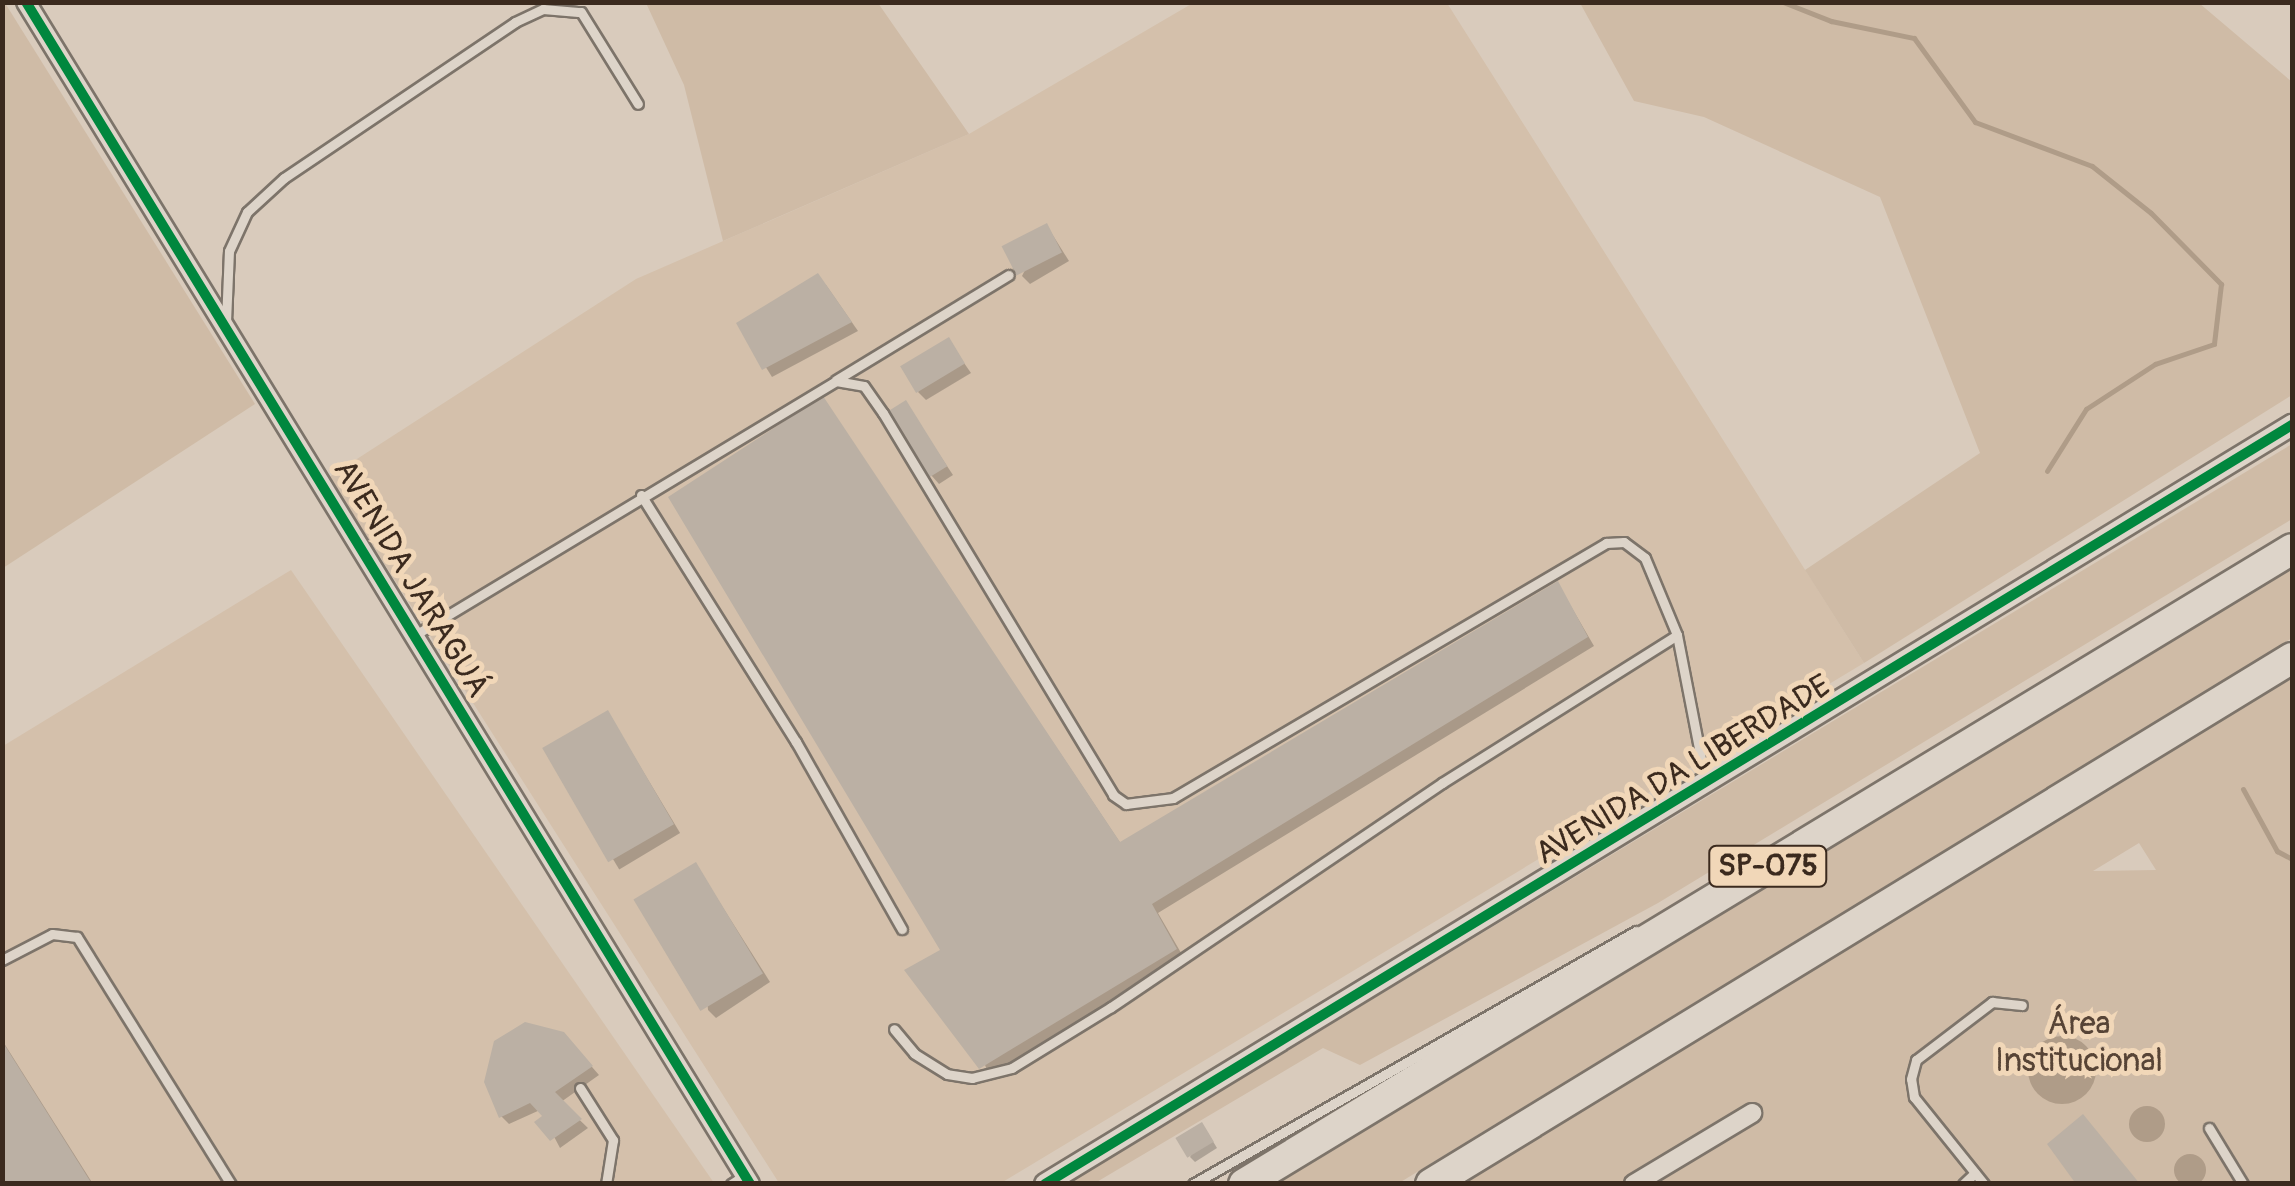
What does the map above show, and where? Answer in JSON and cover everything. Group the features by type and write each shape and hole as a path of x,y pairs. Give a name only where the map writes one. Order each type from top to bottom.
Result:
{"highway":[{"name":"SP-075","path":"1244,1184 2292,549"},
{"name":"SP-075","path":"1431,1184 2292,658"}],"street":[{"name":"AVENIDA JARAGUÁ","path":"26,2 416,635 742,1181"},
{"name":"AVENIDA DA LIBERDADE","path":"1045,1184 2292,425"},
{"path":"1634,1184 1752,1113"}],"lane":[{"path":"226,325 229,251 247,212 284,178 515,22 543,9 580,12 638,104"},
{"path":"416,635 1009,275"},
{"path":"836,380 864,386 883,413 1106,782 1126,804 1173,798 1606,542 1624,542 1646,558 1677,634 1706,785"},
{"path":"641,495 902,928"},
{"path":"894,1029 914,1054 946,1074 972,1078 1012,1068 1677,634"},
{"path":"1193,1184 1627,934 1708,902"},
{"path":"2,960 52,934 77,937 232,1184"},
{"path":"1984,1184 1914,1097 1916,1060 1992,1002 2022,1005"},
{"path":"580,1088 614,1140 606,1184"},
{"path":"2209,1128 2243,1184"},
{"path":"1963,1184 1975,1173"}],"shaded area":[{"path":"1193,3 1447,3 1864,663 1001,1183 779,1183 329,477 636,279 969,134"},
{"path":"291,570 714,1183 3,1184 3,746"},
{"path":"2062,1036 2075,1038 2086,1046 2094,1057 2094,1083 2086,1094 2075,1102 2062,1104 2049,1102 2038,1094 2030,1083 2028,1070 2030,1057 2038,1046 2049,1038"},
{"path":"2147,1106 2160,1111 2165,1124 2160,1137 2147,1142 2134,1137 2129,1124 2134,1111"},
{"path":"2190,1154 2201,1159 2206,1170 2201,1181 2190,1186 2179,1181 2174,1170 2179,1159"}],"green space":[{"path":"2,3 255,404 3,568"},
{"path":"646,3 878,3 969,134 723,241 684,85"},
{"path":"1580,3 2199,3 2292,82 2292,395 1864,663 1805,570 1980,453 1880,197 1704,117 1634,101"},
{"path":"2292,444 2292,519 1658,903 1360,1065 1323,1048 1095,1183 1068,1183"},
{"path":"2292,559 2292,638 1399,1183 1265,1184"},
{"name":"Área Institucional","path":"2292,678 2292,1183 1462,1183","holes":["2139,843 2156,870 2093,871"]}],"building":[{"path":"1047,223 1062,252 1017,276 1002,246"},
{"path":"818,273 852,322 762,370 736,323"},
{"path":"949,337 965,364 916,393 900,366"},
{"path":"823,396 1120,842 1558,581 1588,637 1152,904 1177,949 979,1069 904,970 940,950 668,497"},
{"path":"906,400 947,466 929,478 887,412"},
{"path":"608,710 674,824 608,862 542,748"},
{"path":"696,862 763,973 700,1011 633,900"},
{"path":"525,1022 564,1032 593,1066 555,1092 582,1119 550,1141 534,1122 542,1116 530,1103 499,1118 484,1082 494,1041"},
{"path":"2,1041 92,1184 2,1184"},
{"path":"2083,1114 2140,1184 2076,1184 2047,1144"},
{"path":"1202,1122 1214,1142 1187,1158 1175,1138"}],"waterway":[{"path":"1783,2 1831,21 1914,38 1975,122 2092,166 2151,213 2221,284 2214,344 2155,364 2086,409 2047,471"},
{"path":"2243,789 2277,851 2292,859"}],"cycle path":[{"path":"26,2 750,1184"},
{"path":"1045,1184 2292,425"}]}
